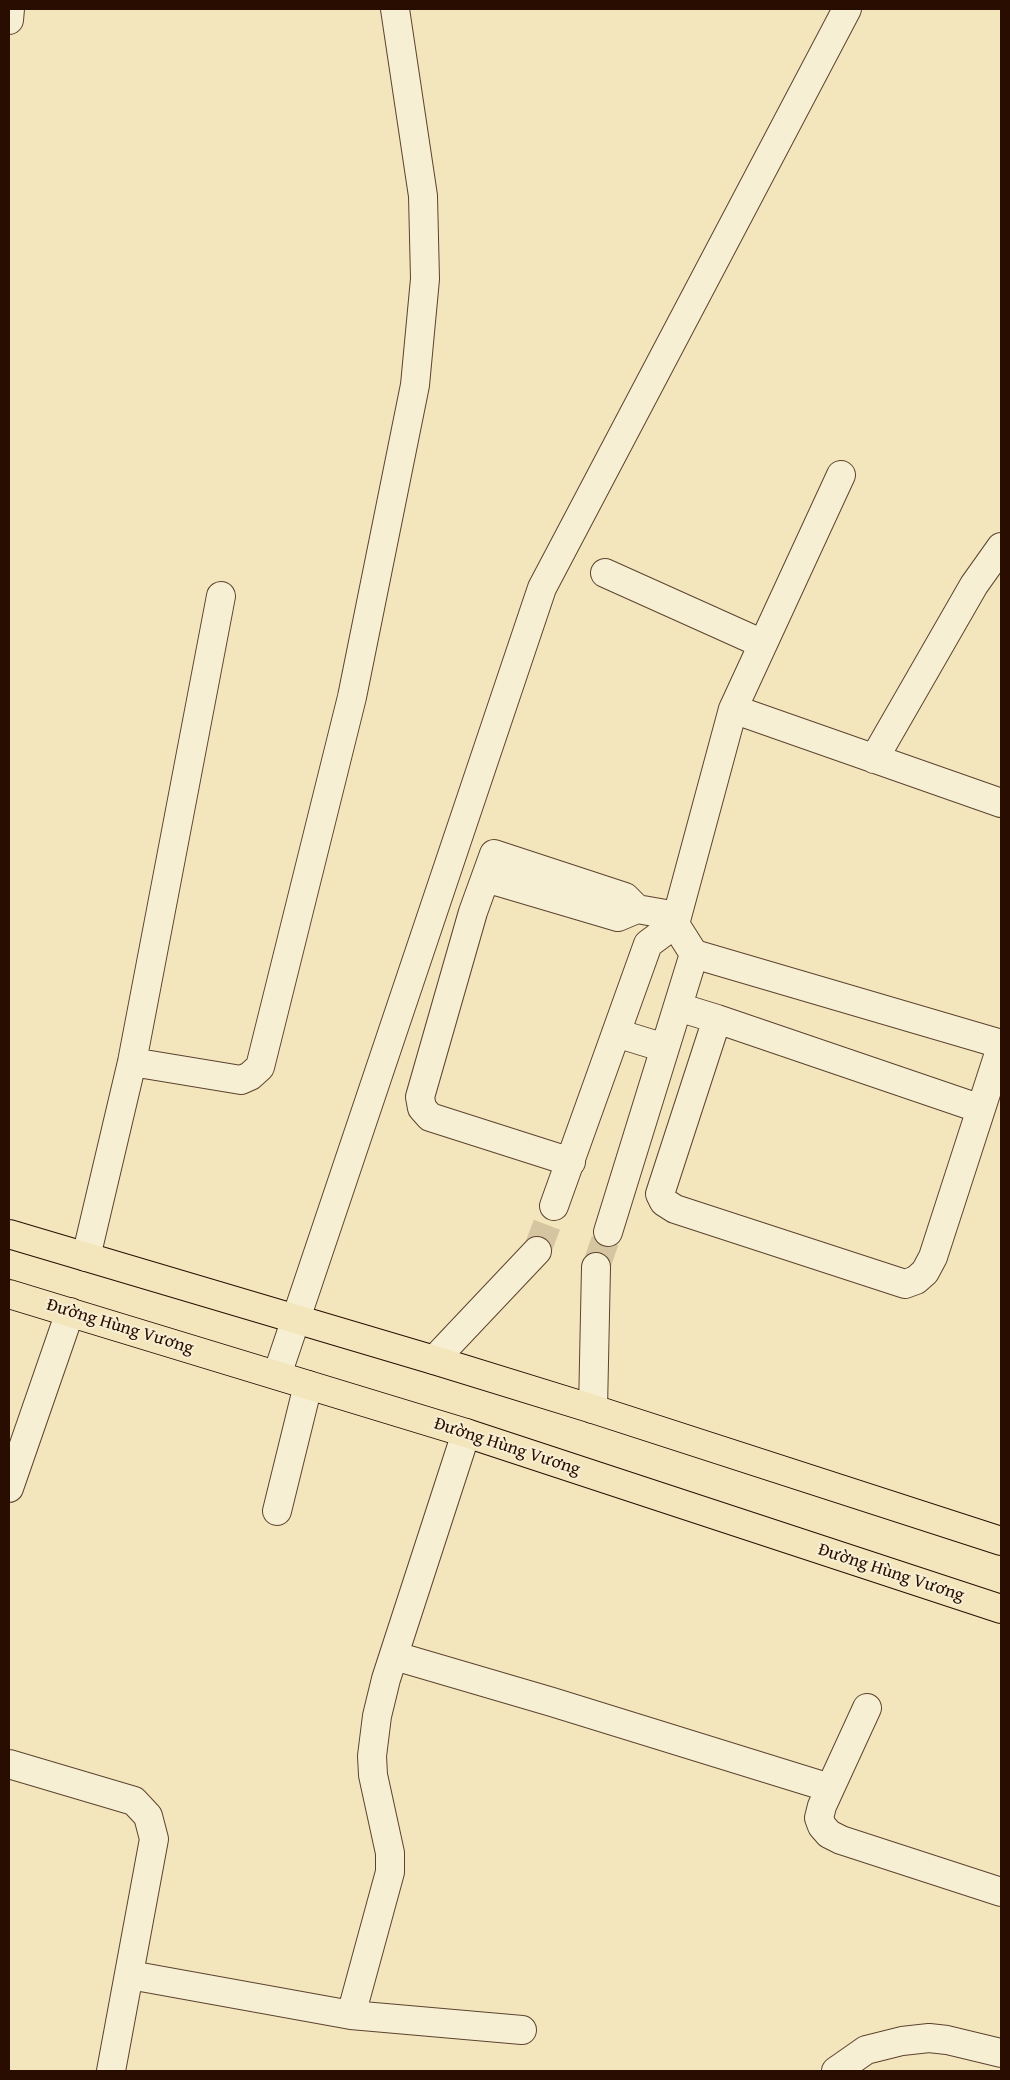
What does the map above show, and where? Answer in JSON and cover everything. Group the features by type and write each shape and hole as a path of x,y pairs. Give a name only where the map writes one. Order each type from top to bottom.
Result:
{"highway":[{"path":"9,1234 593,1409 1001,1541"},
{"name":"Đường Hùng Vương","path":"9,1294 466,1433 1001,1609"}],"street":[{"path":"9,20 10,9"},
{"path":"132,1062 241,1080 250,1076 260,1067 272,1020 352,697 415,385 425,279 423,196 394,9"},
{"path":"277,1375 542,588 847,9"},
{"path":"554,1206 648,944 676,920 733,710 841,475"},
{"path":"874,759 974,585 1001,546"},
{"path":"605,574 763,644"},
{"path":"86,1257 132,1062 221,596"},
{"path":"733,710 1001,803"},
{"path":"571,1162 430,1117 422,1108 420,1096 473,912 490,866 618,917 637,909 676,920 694,954 608,1232"},
{"path":"694,954 1001,1045 933,1256 925,1272 916,1280 905,1284 675,1209 664,1202 660,1194 717,1019"},
{"path":"678,1007 981,1109"},
{"path":"616,1032 665,1048"},
{"path":"434,1360 536,1250"},
{"path":"593,1409 596,1267"},
{"path":"9,1488 70,1312"},
{"path":"277,1511 308,1385"},
{"path":"351,2015 390,1872 390,1853 373,1775 372,1756 377,1716 386,1679 466,1433"},
{"path":"395,1656 552,1702 830,1788"},
{"path":"867,1708 822,1806 820,1818 822,1826 829,1834 841,1840 1001,1892"},
{"path":"9,1764 134,1801 148,1816 154,1839 111,2071"},
{"path":"130,1975 351,2015 522,2030"},
{"path":"836,2071 866,2050 929,2038 947,2040 1001,2053"}],"tunnel":[{"path":"537,1251 554,1206"},
{"path":"596,1267 608,1232"}]}
